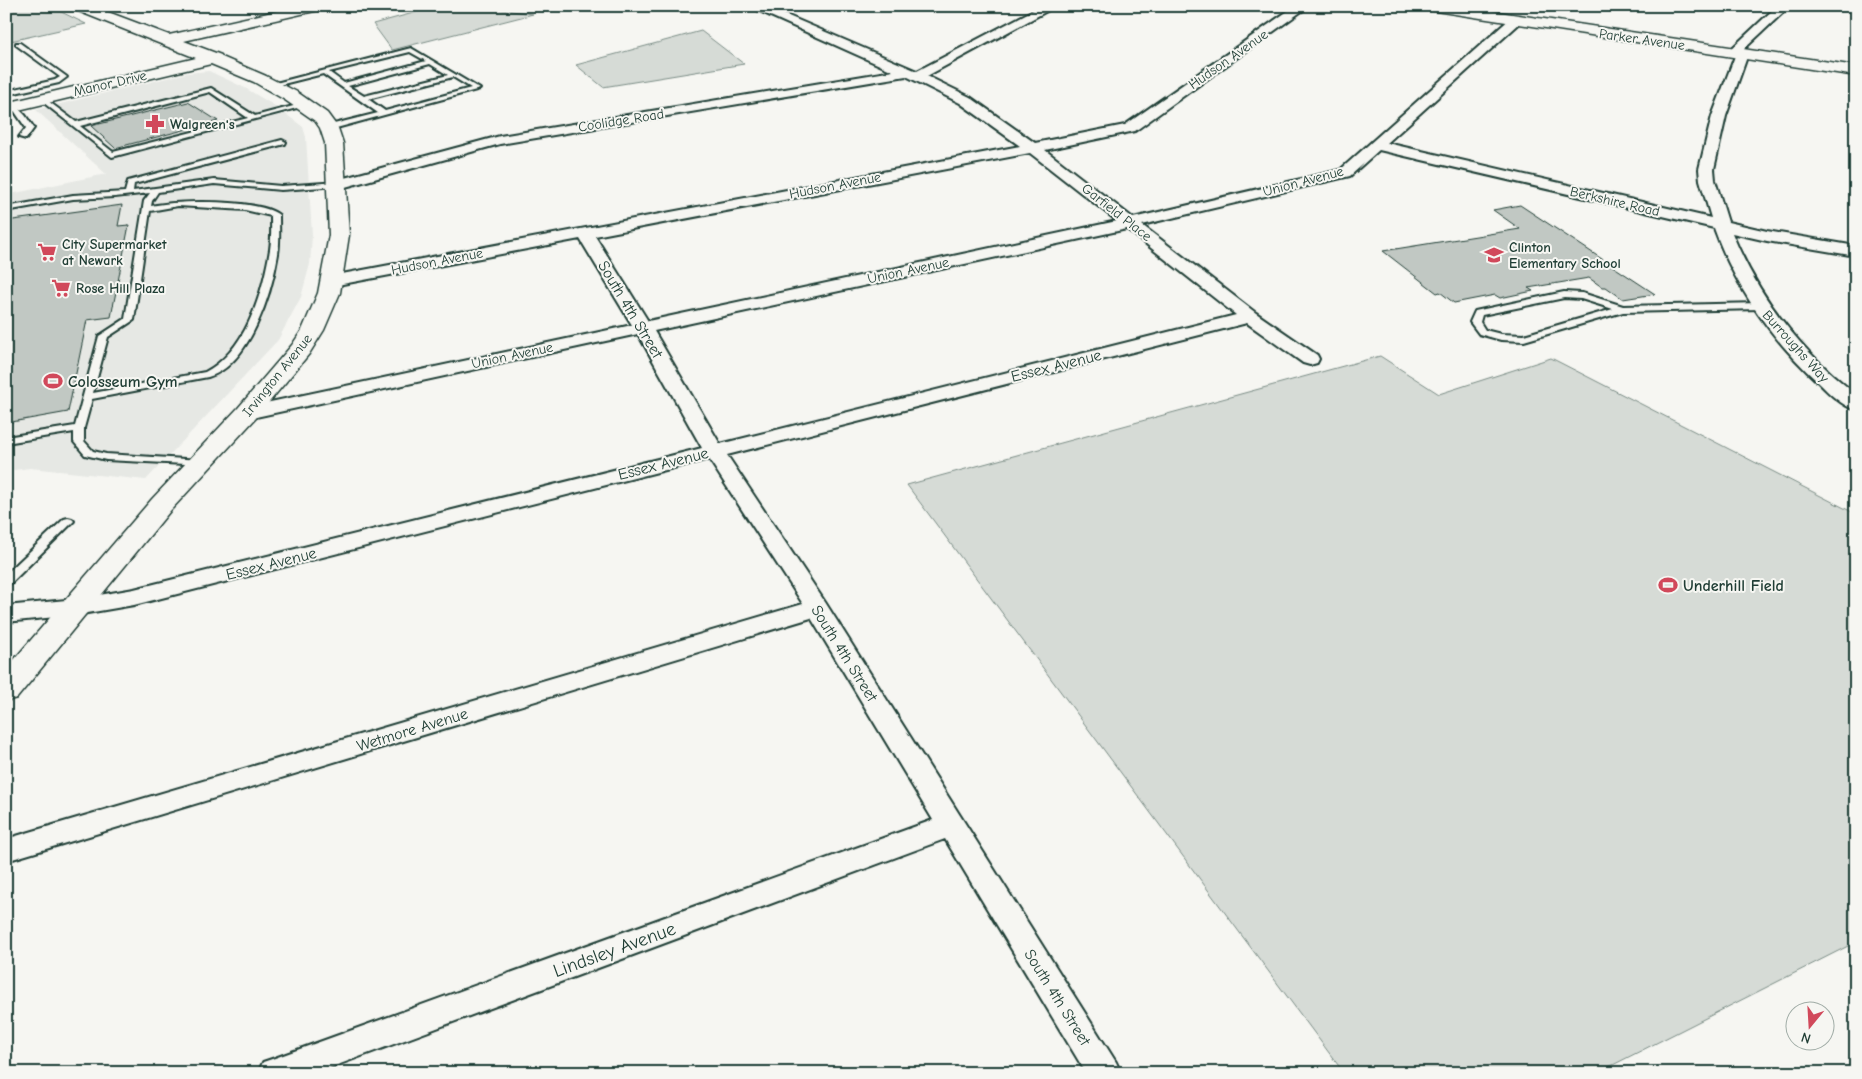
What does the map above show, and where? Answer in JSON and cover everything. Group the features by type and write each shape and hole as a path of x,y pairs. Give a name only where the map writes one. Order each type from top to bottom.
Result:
{"main road":[{"path":"78,6 215,58 271,85 305,105 321,118 329,128"},
{"path":"168,40 319,6"},
{"name":"Parker Avenue","path":"1429,6 1856,71"},
{"name":"Manor Drive","path":"9,102 42,100 215,58"},
{"name":"Irvington Avenue","path":"6,690 161,505 247,413 301,349 324,307 332,281 339,235 338,184 334,143 329,128"}],"street":[{"name":"Garfield Place","path":"754,6 913,74 965,100 1032,147 1250,317 1310,359"},
{"name":"Coolidge Road","path":"338,184 378,175 442,154 500,140 913,74 1050,6"},
{"name":"Hudson Avenue","path":"332,281 1130,128 1303,6"},
{"path":"1738,53 1784,6"},
{"name":"Union Avenue","path":"247,413 1131,223 1345,172 1516,20"},
{"name":"Burroughs Way","path":"1738,53 1713,137 1706,172 1719,225 1750,290 1761,306 1802,356 1835,389 1856,404"},
{"name":"Berkshire Road","path":"1376,145 1768,236 1856,251"},
{"name":"South 4th Street","path":"585,233 643,327 714,451 817,608 1104,1073"},
{"name":"Essex Avenue","path":"76,606 134,597 1250,317"},
{"path":"6,614 76,606"},
{"name":"Wetmore Avenue","path":"6,850 817,608"},
{"name":"Lindsley Avenue","path":"275,1073 952,825"}],"lane":[{"path":"18,44 64,77 9,102 23,116 30,128 23,137"},
{"path":"271,85 411,50 477,89 329,128"},
{"path":"342,84 431,62"},
{"path":"324,72 383,113"},
{"path":"362,99 454,75"},
{"path":"74,124 211,90 254,118"},
{"path":"42,100 112,155 305,105"},
{"path":"128,194 131,182 282,142"},
{"path":"6,209 74,196 128,194 214,182 281,188 338,184"},
{"path":"156,190 148,201 129,320 104,336 79,428 79,442 89,453 106,457 201,463"},
{"path":"88,396 208,374 221,367 237,351 260,308 274,253 275,215 270,212 254,209 180,203 147,209"},
{"path":"1622,309 1582,296 1564,295 1478,313 1475,322 1482,332 1501,337 1524,338 1622,309 1761,306"},
{"path":"6,440 79,428"},
{"path":"6,580 68,521"}],"shaded area":[{"path":"6,6 49,6 86,24 6,42"},
{"path":"439,6 477,6 533,14 392,50 373,24"},
{"path":"701,31 744,64 603,87 576,65"},
{"path":"209,71 245,88 275,106 303,127 306,137 312,235 310,264 301,297 278,340 146,480 30,468 6,471 6,195 106,174 36,110 187,73"},
{"path":"1380,356 1439,394 1551,358 1856,514 1856,942 1597,1073 1344,1073 907,485"}],"building":[{"name":"Walgreen's","path":"188,102 218,121 115,148 91,126"},
{"name":"Rose Hill Plaza","path":"122,205 118,226 129,225 111,317 87,320 68,412 6,423 6,221"},
{"name":"Clinton Elementary School","path":"1520,205 1655,294 1623,299 1589,278 1528,288 1533,291 1500,298 1495,295 1454,303 1440,292 1437,293 1383,251 1520,229 1493,210"}],"place":[{"name":"Walgreen's","path":"155,124"},
{"name":"City Supermarket at Newark","path":"47,252"},
{"name":"Clinton Elementary School","path":"1494,255"},
{"name":"Rose Hill Plaza","path":"61,288"},
{"name":"Colosseum Gym","path":"53,381"},
{"name":"Underhill Field","path":"1668,585"}]}
